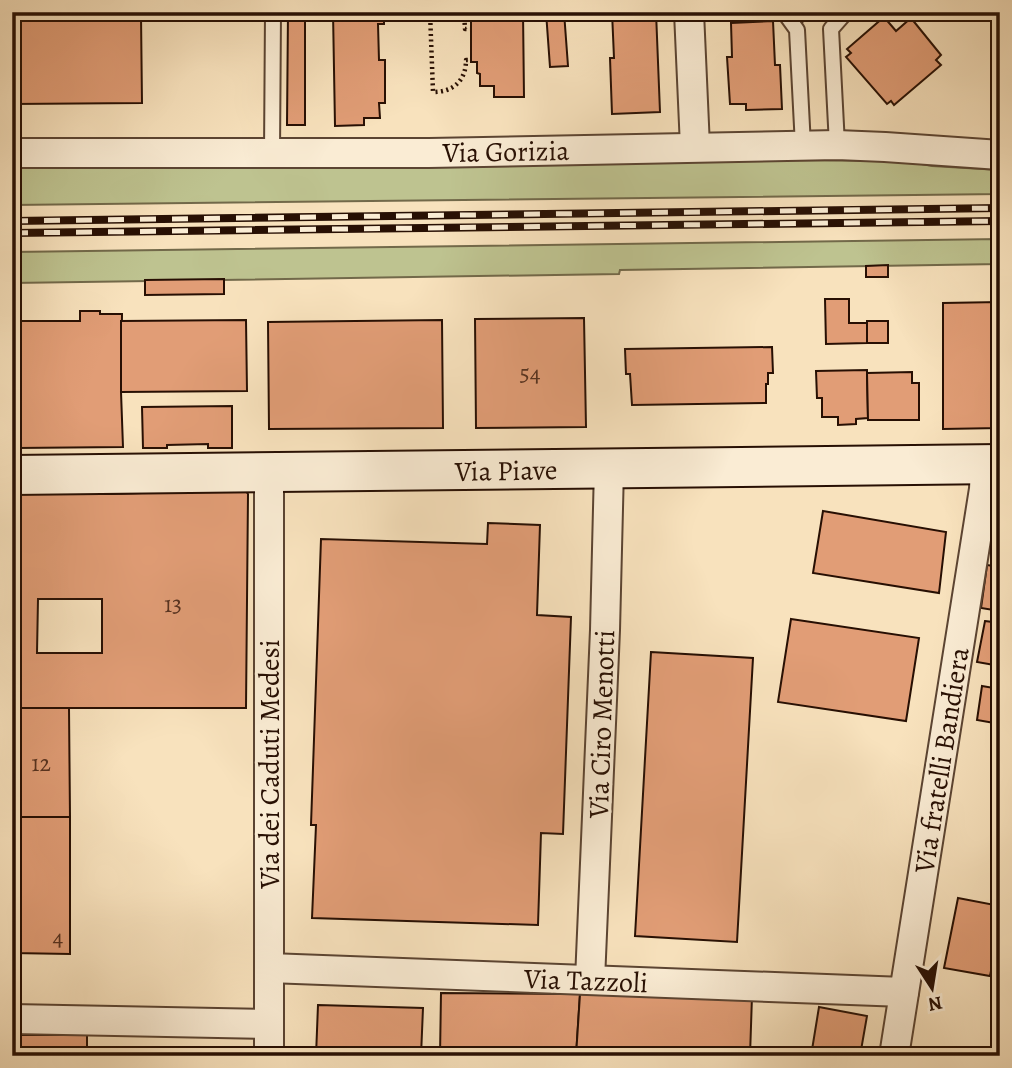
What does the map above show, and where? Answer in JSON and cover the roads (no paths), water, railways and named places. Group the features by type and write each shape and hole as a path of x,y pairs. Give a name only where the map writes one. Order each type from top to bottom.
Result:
{"street":[{"path":"689,12 695,147"},
{"name":"Via Gorizia","path":"12,153 443,152 837,145 1000,155"},
{"name":"Via Piave","path":"12,474 993,464"},
{"name":"Via fratelli Bandiera","path":"894,1056 982,503 993,464"},
{"name":"Via Ciro Menotti","path":"590,980 609,468"},
{"name":"Via dei Caduti Medesi","path":"269,472 269,1056"},
{"name":"Via Tazzoli","path":"269,968 904,992"},
{"path":"12,1019 269,1024"}],"lane":[{"path":"272,153 273,12"},
{"path":"784,12 797,30 803,146"},
{"path":"837,145 831,29 846,12"}],"railway":[{"path":"12,221 1000,208"},
{"path":"12,233 1000,221"}]}
